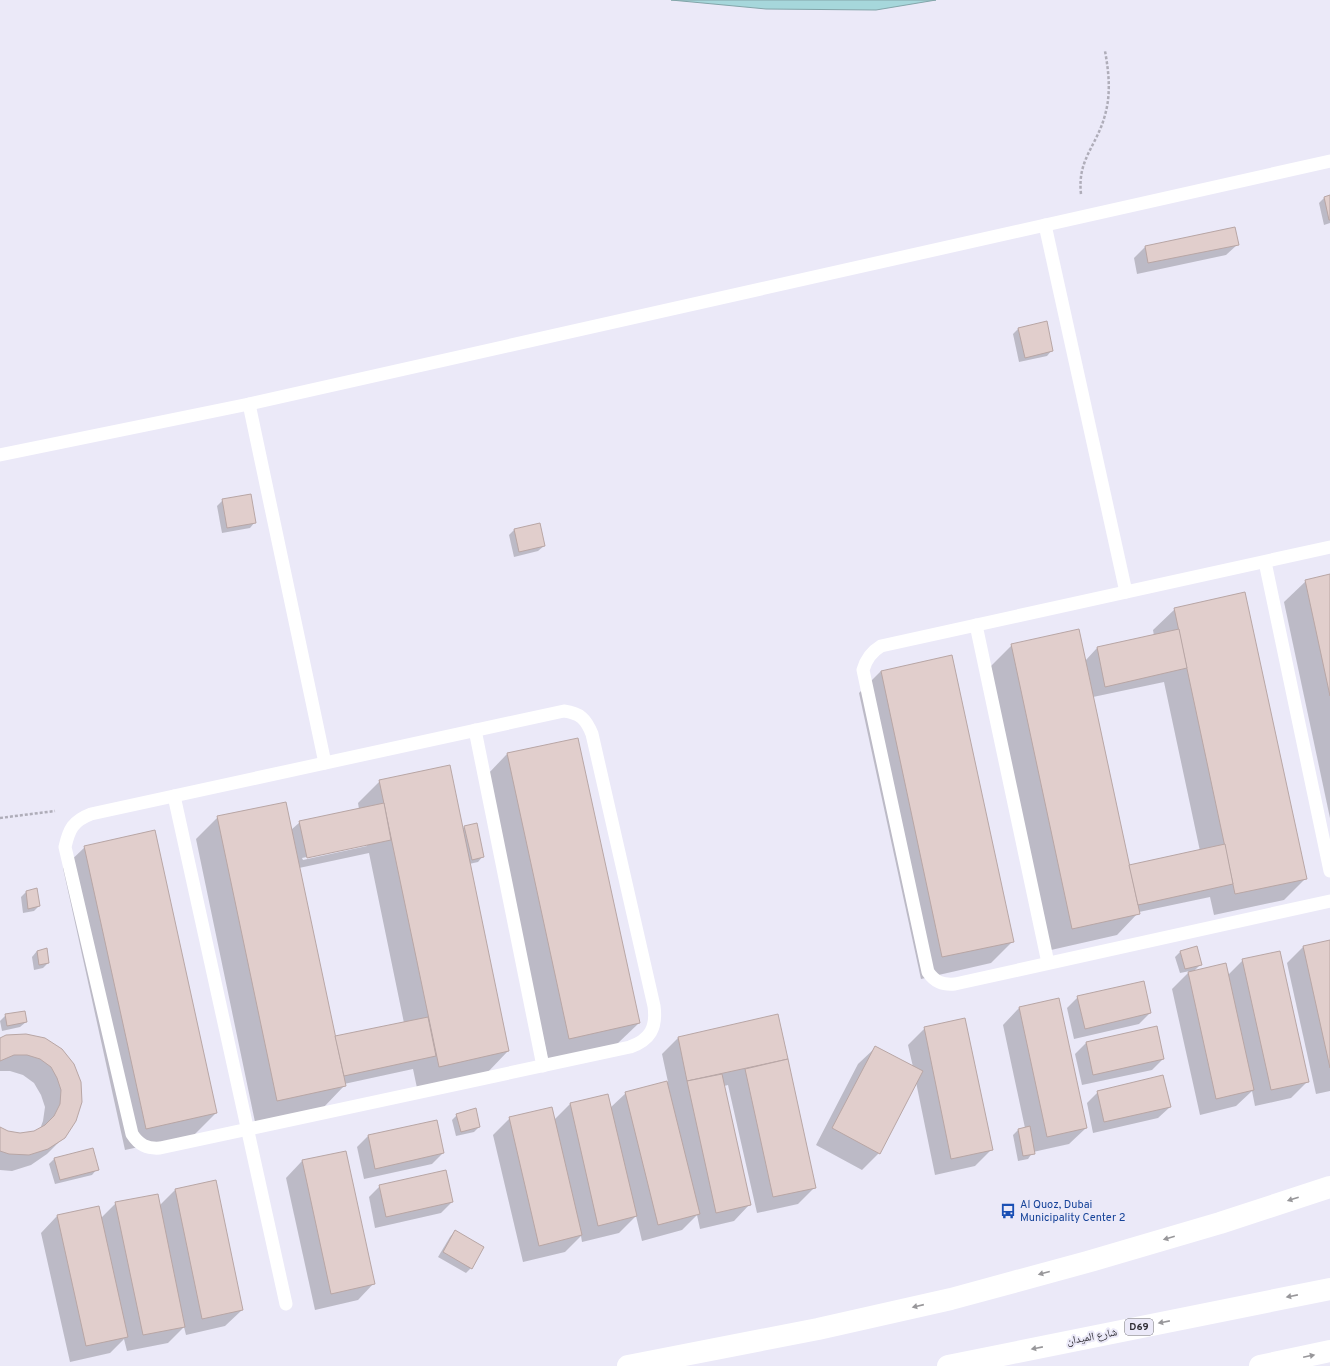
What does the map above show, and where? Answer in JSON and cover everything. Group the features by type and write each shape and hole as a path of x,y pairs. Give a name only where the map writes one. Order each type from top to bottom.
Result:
{"main road":[{"path":"628,1366 818,1329 950,1298 1087,1262 1206,1227 1330,1187"},
{"name":"شارع الميدان","path":"948,1366 1330,1289"},
{"path":"1260,1366 1330,1352"}],"lane":[{"path":"0,455 249,404 1330,161"},
{"path":"1045,225 1126,592"},
{"path":"249,404 325,763"},
{"path":"1330,547 881,646 874,650 865,663 863,670 928,972 932,978 939,983 947,985 1330,901"},
{"path":"1264,562 1330,871"},
{"path":"976,625 1048,963"},
{"path":"564,711 574,712 582,717 589,725 592,734 654,1006 654,1024 651,1032 645,1039 630,1047 160,1148 152,1149 144,1146 136,1141 132,1134 65,847 67,836 72,826 80,818 91,814 325,763 564,711"},
{"path":"474,730 543,1066"},
{"path":"174,796 286,1304"}],"path":[{"path":"1087,216 1082,201 1080,185 1086,156 1105,116 1109,95 1109,73 1105,51"},
{"path":"0,818 56,811 72,826"}],"shaded area":[{"path":"671,0 936,0 876,10 766,9"}],"building":[{"path":"1330,195 1330,220 1329,220 1324,197"},
{"path":"1235,227 1239,245 1148,263 1145,246"},
{"path":"1047,321 1053,351 1025,358 1018,328"},
{"path":"251,494 256,523 227,528 222,499"},
{"path":"540,523 545,546 519,552 514,529"},
{"path":"1330,574 1330,696 1305,580"},
{"path":"1245,592 1307,879 1235,894 1174,608"},
{"path":"1079,629 1140,914 1072,929 1011,644"},
{"path":"1179,629 1187,668 1105,687 1097,647"},
{"path":"952,655 1014,942 942,957 881,671"},
{"path":"578,738 640,1023 569,1039 507,753"},
{"path":"450,765 509,1051 439,1067 379,780"},
{"path":"286,802 346,1086 277,1101 217,816"},
{"path":"384,803 391,840 307,858 299,821"},
{"path":"477,823 484,857 472,860 464,826"},
{"path":"155,830 217,1113 146,1129 84,846"},
{"path":"1225,844 1233,884 1138,905 1129,865"},
{"path":"37,888 40,906 28,909 26,891"},
{"path":"1330,940 1330,1068 1303,946"},
{"path":"1197,946 1202,965 1185,969 1180,951"},
{"path":"47,948 49,963 39,965 37,951"},
{"path":"1280,951 1309,1082 1271,1090 1242,959"},
{"path":"1226,963 1254,1090 1216,1099 1188,972"},
{"path":"1144,981 1151,1013 1085,1029 1077,996"},
{"path":"1059,998 1087,1128 1047,1137 1019,1007"},
{"path":"25,1011 27,1022 7,1026 5,1014"},
{"path":"778,1014 788,1059 687,1081 678,1037"},
{"path":"428,1017 436,1056 344,1076 335,1036"},
{"path":"965,1018 993,1150 951,1159 924,1027"},
{"path":"1157,1026 1164,1059 1093,1075 1086,1042"},
{"path":"26,1034 45,1038 62,1049 74,1064 81,1082 82,1102 76,1121 65,1138 48,1149 29,1155 9,1154 0,1151 0,1127 8,1131 20,1133 34,1131 45,1125 54,1116 60,1104 61,1090 57,1078 51,1067 40,1059 27,1055 14,1055 0,1061 0,1038 6,1035"},
{"path":"875,1046 923,1071 880,1154 832,1128"},
{"path":"788,1059 816,1188 773,1197 745,1069"},
{"path":"722,1074 751,1205 716,1213 687,1081"},
{"path":"1163,1075 1171,1107 1104,1122 1097,1091"},
{"path":"667,1081 700,1214 658,1225 625,1092"},
{"path":"608,1094 637,1216 598,1226 570,1103"},
{"path":"552,1107 582,1235 539,1246 509,1117"},
{"path":"476,1108 480,1127 461,1132 456,1114"},
{"path":"437,1120 444,1153 375,1169 368,1135"},
{"path":"1030,1126 1035,1154 1023,1156 1018,1129"},
{"path":"93,1148 99,1170 60,1180 54,1158"},
{"path":"346,1151 375,1284 331,1294 302,1160"},
{"path":"446,1170 453,1202 386,1217 379,1185"},
{"path":"216,1180 243,1310 202,1319 175,1189"},
{"path":"158,1194 185,1327 143,1335 115,1202"},
{"path":"99,1206 128,1337 86,1346 57,1215"},
{"path":"455,1230 484,1247 472,1269 443,1252"}],"place":[{"name":"Al Quoz, Dubai Municipality Center 2","path":"1008,1211"}]}
